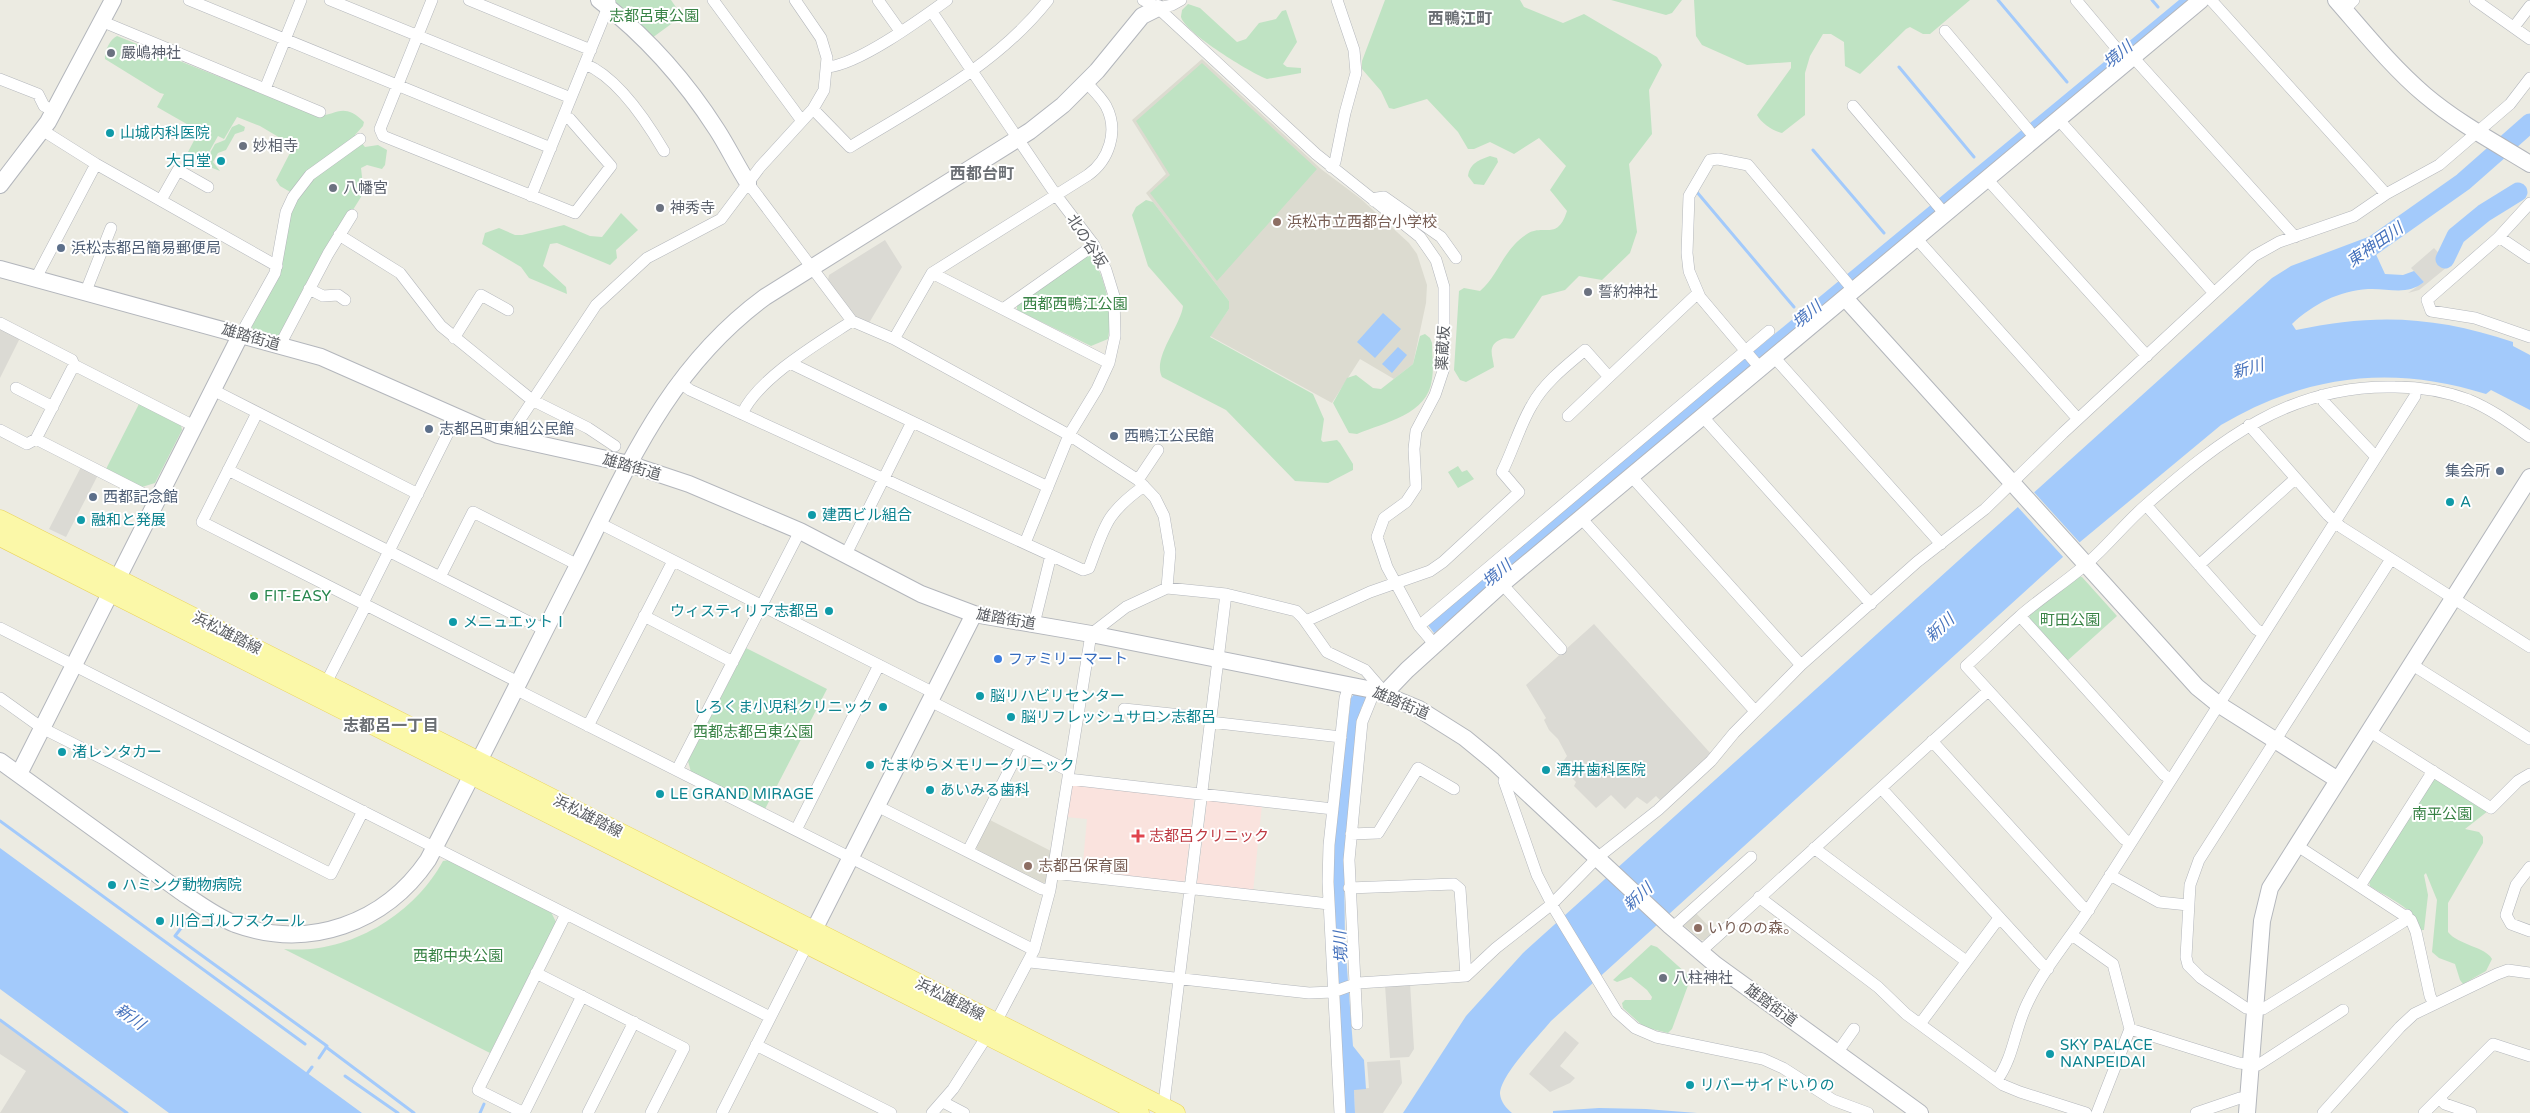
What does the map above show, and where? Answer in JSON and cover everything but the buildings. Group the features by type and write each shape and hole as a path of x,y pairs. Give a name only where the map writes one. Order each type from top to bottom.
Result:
{"main road":[{"name":"浜松雄踏線","path":"0,519 113,585 992,1029 1168,1111"},
{"name":"浜松雄踏線","path":"0,538 113,585 326,684 475,768"},
{"name":"浜松雄踏線","path":"992,1029 1140,1113"}],"street":[{"path":"189,0 551,148"},
{"path":"265,89 301,0"},
{"path":"330,0 571,98"},
{"path":"432,0 380,129 383,136 575,213 611,166 570,119 564,116"},
{"path":"469,0 591,50"},
{"path":"713,0 802,122"},
{"path":"511,439 513,430 532,400 586,318 603,298 647,258 721,219 748,183 813,109 824,90 827,67 821,38 794,0"},
{"path":"878,0 900,31"},
{"path":"827,67 854,59 932,12 947,0"},
{"path":"813,109 850,147 972,72 1018,35 1048,0"},
{"name":"薬蔵坂","path":"1143,0 1158,8 1331,167 1413,231 1426,244 1440,269 1444,287 1444,368 1435,394 1416,431 1414,449 1416,487 1406,502 1384,518 1378,530 1381,553 1419,626 1435,645"},
{"path":"0,761 205,908 234,923 261,932 288,935 316,933 343,927 368,916 392,901 412,882 435,847 629,464 678,381 705,350 737,319 765,297 1018,139 1052,114 1108,59 1142,16 1181,0"},
{"path":"1331,167 1335,162 1344,113 1356,73 1354,50 1337,0"},
{"path":"2076,0 2116,48 2295,237"},
{"path":"1340,1113 1328,863 1341,737 1368,689 1435,645 1502,584 1702,417 1758,366 1774,358 1849,291 1916,238 1943,212 1987,179 2034,136 2058,119 2201,0"},
{"path":"2211,0 2386,194"},
{"path":"2475,0 2530,39"},
{"path":"0,185 42,130 54,111 112,1"},
{"path":"531,196 591,50 606,2 649,44 686,86 717,131 748,183 852,321 894,339 1069,435 1141,483 1155,498 1164,516 1170,552 1168,588"},
{"path":"2345,3 2418,88 2450,114 2525,161"},
{"path":"2514,27 2530,6"},
{"name":"北の谷坂","path":"932,12 1056,195 1094,246 1106,270 1115,302 1115,336 1109,363 1097,389 1069,435 1026,544"},
{"path":"102,21 320,112"},
{"path":"1945,31 2034,136"},
{"path":"585,64 596,70 622,94 645,121 664,151"},
{"path":"1030,962 1309,993 1334,992 1353,984 1466,976 1496,948 1553,907 1711,761 1734,732 1801,665 1941,544 2016,488 2078,419 2254,256 2265,248 2340,223 2386,194 2439,165 2481,134 2516,98 2530,78"},
{"path":"0,79 38,94 44,106 54,111"},
{"path":"894,339 932,274 1095,170 1102,163 1109,147 1112,129 1110,115 1104,102 1086,82"},
{"path":"1853,106 1943,212"},
{"path":"2058,119 2214,293"},
{"path":"42,130 96,164 277,266"},
{"path":"19,774 241,334 272,280 277,266 286,212 297,191 310,175 360,139"},
{"path":"1758,366 1698,293 1692,280 1688,262 1689,200 1700,176 1708,163 1714,159 1748,165 1842,276 1849,291 2016,488 2186,676 2218,704 2338,780"},
{"path":"36,278 96,164"},
{"path":"161,200 178,170 208,187"},
{"path":"1987,179 2147,356"},
{"path":"1374,202 1377,198 1384,197 1440,237 1456,258"},
{"path":"2530,203 2499,237 2427,300 2430,311 2475,318 2530,337"},
{"path":"280,345 309,289 352,214"},
{"path":"86,291 111,228"},
{"path":"339,235 375,255 405,277 435,320 454,338 532,400 588,428 609,446"},
{"path":"2499,237 2530,258"},
{"path":"1916,238 2078,419"},
{"path":"1003,309 1094,246"},
{"name":"雄踏街道","path":"0,269 280,345 346,366 456,418 511,439 629,464 707,491 800,531 921,594 974,614 1219,658 1368,689 1450,728 1480,749 1700,952 1920,1113"},
{"path":"932,274 1109,363"},
{"path":"309,289 323,296 338,295 345,300"},
{"path":"1568,416 1698,293"},
{"path":"454,338 481,295 508,310"},
{"path":"742,414 752,398 790,363 852,321"},
{"path":"0,323 72,360 74,365 194,426"},
{"path":"1419,626 1747,352 1769,331"},
{"path":"1306,621 1396,582 1437,567 1519,492 1502,472 1515,447 1531,406 1541,392 1585,350 1609,377"},
{"path":"1774,358 1941,544"},
{"path":"790,363 1048,487"},
{"path":"0,430 27,444 36,439 74,365"},
{"path":"678,381 690,390 1083,570 1089,568 1112,514 1141,483 1158,450"},
{"path":"2130,843 2124,839 1966,666 2146,505 2210,453 2249,425 2289,405 2322,395 2368,387 2415,388 2444,392 2468,400 2490,410 2530,437"},
{"path":"16,388 53,407"},
{"path":"1997,1080 2012,1048 2027,1003 2415,396 2415,388"},
{"path":"213,390 418,494"},
{"path":"2322,395 2324,402 2376,457"},
{"path":"257,413 202,522 364,604 517,685 588,726 1034,950"},
{"path":"1702,417 1871,604"},
{"path":"326,684 389,551 456,418"},
{"path":"846,554 912,422"},
{"path":"2249,425 2295,479 2335,521 2530,646"},
{"path":"36,439 156,500"},
{"path":"228,470 545,630"},
{"path":"1631,476 1801,665"},
{"path":"2247,1106 2266,899 2275,878 2530,477"},
{"path":"2199,564 2295,479"},
{"path":"2146,505 2256,629 2263,633"},
{"path":"440,577 472,512 578,565"},
{"path":"1581,518 1755,711"},
{"path":"599,523 879,665 1069,775 1200,794 1333,809"},
{"path":"677,770 800,531"},
{"path":"1034,624 1051,555"},
{"path":"2391,558 2199,860 2190,885 2186,957 2188,965 2201,978 2246,1008 2263,1009 2403,922 2407,915"},
{"path":"588,726 673,561"},
{"path":"1502,584 1561,650"},
{"path":"932,1113 942,1102 992,1029 1030,962 1034,950 1053,874 1091,634 1126,607 1168,588 1226,594 1291,610 1300,614 1306,621 1327,652 1366,670 1368,689 1362,722 1351,834 1349,888 1353,984 1357,1024"},
{"path":"1168,1111 1179,978 1200,794 1226,594"},
{"path":"722,1113 974,614"},
{"path":"644,616 733,662"},
{"path":"2020,616 2164,775 2171,779"},
{"path":"0,628 770,1017"},
{"path":"2411,664 2530,739"},
{"path":"796,830 879,665"},
{"path":"1700,952 1758,897 1988,691"},
{"path":"0,698 42,728 331,874 363,811"},
{"path":"1124,709 1341,737"},
{"path":"2369,731 2491,808 2518,781 2530,774"},
{"path":"1932,741 2075,899 2088,910"},
{"path":"968,852 1021,747"},
{"path":"1351,834 1378,833 1418,768 1454,789"},
{"path":"2360,886 2433,771"},
{"path":"1509,776 1504,781 1537,875 1553,907 1623,1018 1641,1032 1656,1037 1763,1059 1782,1068 1833,1100 1868,1113"},
{"path":"1880,788 2048,969"},
{"path":"877,806 1042,889 1050,890"},
{"path":"2296,845 2407,915 2415,925 2430,996 2434,1004"},
{"path":"1814,848 1966,961"},
{"path":"1671,927 1752,857"},
{"path":"2530,867 2516,885 2506,915 2511,924 2530,931"},
{"path":"1053,874 1329,904"},
{"path":"2110,875 2159,902 2188,905"},
{"path":"1349,888 1454,884 1460,889 1466,976"},
{"path":"1758,897 1878,987 1906,1014 1997,1080 2020,1092 2086,1113"},
{"path":"566,914 478,1090 524,1113 582,996"},
{"path":"1920,1024 1999,918"},
{"path":"2072,935 2113,964 2130,1029 2097,1113"},
{"path":"2323,1113 2406,1020 2434,1004 2497,974 2508,970 2530,973"},
{"path":"536,973 684,1048 651,1113"},
{"path":"2130,1029 2239,1063 2258,1065 2343,1010"},
{"path":"588,1113 634,1022"},
{"path":"1836,1053 1854,1029"},
{"path":"2424,1113 2493,1044 2530,1056"},
{"path":"756,1045 891,1113"},
{"path":"2196,1113 2240,1098 2247,1106"},
{"path":"2439,1098 2445,1104 2471,1113"},
{"path":"942,1102 964,1113"}],"shaded area":[{"name":"浜松市立西都台小学校","path":"1202,59 1321,169 1361,199 1409,243 1417,254 1427,285 1426,303 1413,364 1394,379 1360,359 1332,403 1210,336 1229,309 1229,301 1146,193 1166,174 1132,120"},
{"path":"885,240 902,267 869,323 855,318 828,280 829,275"},
{"path":"2434,248 2447,262 2449,260 2452,263 2419,290 2408,293 2424,282 2411,268"},
{"path":"0,327 20,338 0,378"},
{"path":"81,467 98,475 66,537 49,529"},
{"path":"1594,624 1712,755 1661,801 1656,796 1647,804 1637,797 1625,809 1611,795 1596,808 1574,786 1576,782 1568,774 1562,763 1567,756 1558,739 1549,730 1544,720 1546,718 1526,685"},
{"name":"志都呂クリニック","path":"1071,784 1192,797 1194,800 1185,880 1180,884 1082,873 1087,819 1066,817"},
{"name":"志都呂クリニック","path":"1209,799 1262,805 1253,892 1199,886 1197,883 1207,801"},
{"name":"志都呂保育園","path":"990,820 1051,851 1046,882 1042,884 978,851 976,847"},
{"name":"いりのの森。","path":"1694,911 1714,932 1705,940 1701,940 1681,923"},
{"path":"1410,983 1414,1049 1409,1057 1390,1058 1385,985"},
{"path":"0,1021 126,1113 0,1113 26,1071 0,1054"},
{"path":"1565,1031 1579,1043 1560,1066 1575,1078 1570,1083 1550,1092 1529,1074"},
{"path":"1400,1060 1402,1083 1383,1113 1355,1113 1354,1089 1369,1088 1367,1062"}],"green space":[{"name":"志都呂東公園","path":"615,0 671,0 682,16 652,38 614,3"},
{"path":"1385,0 1520,0 1524,7 1563,23 1584,14 1657,57 1662,65 1649,90 1652,134 1629,164 1637,232 1630,253 1602,280 1579,276 1565,290 1542,296 1514,338 1504,338 1494,344 1492,351 1494,367 1466,382 1460,380 1454,370 1459,291 1464,288 1480,291 1519,240 1533,231 1550,230 1559,226 1567,211 1550,190 1566,166 1539,138 1514,154 1490,142 1474,149 1468,149 1458,132 1427,99 1394,109 1389,108 1381,91 1362,69 1362,61"},
{"path":"1611,0 1682,0 1672,13 1666,15"},
{"path":"1694,0 1970,0 1930,34 1923,34 1910,27 1906,29 1860,74 1845,66 1844,42 1831,34 1823,34 1810,56 1805,73 1805,115 1782,133 1761,121 1757,115 1791,68 1791,62 1747,65 1702,45 1696,36"},
{"path":"1188,4 1200,8 1237,42 1246,39 1259,23 1276,19 1282,11 1286,10 1297,42 1283,64 1287,67 1301,68 1301,73 1267,79 1247,69 1206,42 1185,24 1181,16 1182,10"},
{"path":"117,36 315,115 322,116 338,111 349,112 364,122 355,135 365,147 378,145 387,150 385,165 382,169 367,165 361,168 363,186 361,197 326,253 279,336 254,330 250,325 274,281 292,193 280,186 276,180 291,151 292,145 260,126 237,117 224,139 218,136 204,161 188,152 199,131 157,107 164,94 105,59 108,46"},
{"path":"1202,63 1317,169 1217,281 1150,193 1170,175 1136,121"},
{"path":"239,124 245,127 244,131 235,134 226,150 218,153 213,162 220,171 210,167 206,160 215,144 225,140 232,127"},
{"path":"1490,156 1497,158 1498,162 1484,185 1474,184 1468,176 1471,168 1479,161"},
{"path":"1146,200 1153,202 1229,301 1229,309 1210,337 1313,394 1324,419 1321,440 1323,442 1337,440 1353,464 1353,470 1328,483 1295,481 1226,410 1162,377 1161,361 1183,306 1148,266 1132,215 1136,207"},
{"path":"621,213 638,230 616,250 617,258 610,265 557,243 550,244 543,266 566,287 567,294 529,278 521,267 482,244 485,233 499,228 515,235 522,235 564,225 590,236 602,237"},
{"name":"西都西鴨江公園","path":"1088,255 1092,256 1105,286 1110,318 1108,339 1091,346 1017,310 1017,305"},
{"path":"1425,334 1432,343 1433,370 1429,391 1423,401 1404,416 1357,434 1349,433 1333,403 1347,378 1356,375 1373,388 1381,389 1413,364 1420,336"},
{"path":"139,404 181,425 182,430 155,483 142,487 106,469"},
{"path":"1458,466 1462,472 1467,470 1474,479 1458,488 1448,472"},
{"name":"町田公園","path":"2078,576 2082,577 2117,616 2067,661 2029,620 2030,614"},
{"name":"西都志都呂東公園","path":"746,648 827,689 765,809 691,772 688,761"},
{"name":"南平公園","path":"2438,779 2488,811 2465,829 2479,832 2483,837 2483,843 2448,903 2448,932 2458,940 2489,955 2492,959 2486,971 2463,984 2455,964 2439,958 2432,952 2437,900 2426,873 2424,875 2428,895 2424,930 2421,930 2418,922 2407,910 2370,886 2369,881 2432,781"},
{"name":"西都中央公園","path":"449,860 551,912 556,922 490,1053 284,949 308,949 331,946 376,928 396,915 414,899 430,881 443,861"},
{"path":"1651,945 1657,947 1687,974 1690,980 1672,1029 1668,1033 1644,1027 1623,1008 1622,1003 1625,1000 1651,1000 1652,997 1647,990 1631,977 1617,982 1613,980"}],"water":[{"name":"境川","path":"2179,0 2188,0 1434,633 1428,625 1748,356"},
{"name":"新川","path":"2368,237 2385,274 2403,275 2414,271 2424,282 2411,289 2404,290 2368,289 2347,292 2309,310 2292,324 2296,330 2352,321 2405,320 2432,322 2458,327 2513,342 2513,346 2530,355 2530,410 2491,390 2486,394 2416,379 2383,377 2317,385 2253,408 2221,425 2074,547 1551,1021 1513,1067 1502,1086 1501,1100 1512,1113 1403,1113 1466,1016 1523,953 2272,278 2291,266"},
{"path":"1383,313 1401,329 1375,358 1357,342"},
{"path":"1398,347 1407,355 1392,373 1382,364"},
{"name":"境川","path":"1355,693 1368,696 1361,708 1344,863 1345,942 1353,1046 1364,1060 1366,1089 1354,1090 1355,1113 1345,1113 1331,864 1351,698"},
{"name":"新川","path":"0,848 362,1113 169,1113 0,989"},
{"path":"1599,1108 1697,1113 1553,1113 1553,1111"}],"pier":[{"path":"2032,490 2081,544 2065,559 2016,505"}],"waterway":[{"path":"1998,0 2067,82"},
{"path":"2152,0 2158,7"},
{"path":"1899,67 1974,157"},
{"name":"東神田川","path":"2351,261 2463,182 2530,123"},
{"path":"1813,150 1884,233"},
{"name":"境川","path":"1696,191 1794,307"},
{"path":"2445,259 2456,236 2484,213 2518,192"},
{"path":"0,821 305,1044"},
{"path":"188,919 175,936 327,1046 319,1058"},
{"path":"0,1020 127,1113"},
{"path":"326,1047 414,1113"},
{"path":"306,1075 312,1067"},
{"path":"345,1076 398,1113"},
{"path":"480,1113 484,1104"}],"place":[{"name":"嚴嶋神社","path":"111,53"},
{"name":"山城内科医院","path":"110,133"},
{"name":"妙相寺","path":"243,146"},
{"name":"大日堂","path":"221,161"},
{"name":"八幡宮","path":"333,188"},
{"name":"神秀寺","path":"660,208"},
{"name":"浜松市立西都台小学校","path":"1277,222"},
{"name":"浜松志都呂簡易郵便局","path":"61,248"},
{"name":"誓約神社","path":"1588,292"},
{"name":"志都呂町東組公民館","path":"429,429"},
{"name":"西鴨江公民館","path":"1114,436"},
{"name":"集会所","path":"2500,471"},
{"name":"西都記念館","path":"93,497"},
{"name":"A","path":"2450,502"},
{"name":"建西ビル組合","path":"812,515"},
{"name":"融和と発展","path":"81,520"},
{"name":"FIT-EASY","path":"254,596"},
{"name":"ウィスティリア志都呂","path":"829,611"},
{"name":"メニュエットⅠ","path":"453,622"},
{"name":"ファミリーマート","path":"998,659"},
{"name":"脳リハビリセンター","path":"980,696"},
{"name":"しろくま小児科クリニック","path":"883,707"},
{"name":"脳リフレッシュサロン志都呂","path":"1011,717"},
{"name":"渚レンタカー","path":"62,752"},
{"name":"たまゆらメモリークリニック","path":"870,765"},
{"name":"酒井歯科医院","path":"1546,770"},
{"name":"あいみる歯科","path":"930,790"},
{"name":"LE GRAND MIRAGE","path":"660,794"},
{"name":"志都呂クリニック","path":"1138,836"},
{"name":"志都呂保育園","path":"1028,866"},
{"name":"ハミング動物病院","path":"112,885"},
{"name":"川合ゴルフスクール","path":"160,921"},
{"name":"いりのの森。","path":"1698,928"},
{"name":"八柱神社","path":"1663,978"},
{"name":"SKY PALACE NANPEIDAI","path":"2050,1054"},
{"name":"リバーサイドいりの","path":"1690,1085"}],"district":[{"name":"西鴨江町","path":"1460,19"},
{"name":"西都台町","path":"982,174"},
{"name":"志都呂一丁目","path":"391,726"}]}
